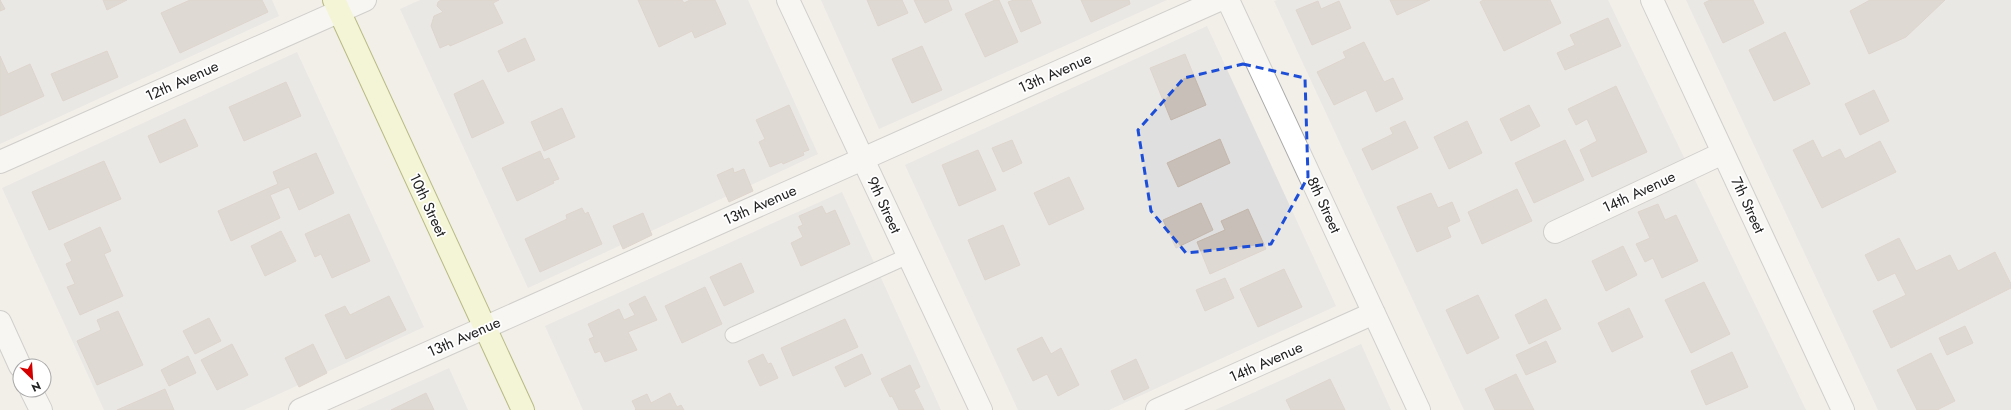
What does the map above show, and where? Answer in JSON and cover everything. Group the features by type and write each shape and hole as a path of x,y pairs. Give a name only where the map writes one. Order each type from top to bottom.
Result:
{"street":[{"name":"12th Avenue","path":"0,162 336,6 365,0"},
{"name":"9th Street","path":"788,0 981,410"},
{"name":"13th Avenue","path":"300,410 1218,0"},
{"name":"8th Street","path":"1228,0 1419,410"},
{"name":"7th Street","path":"1652,0 1843,410"},
{"name":"10th Street","path":"336,6 523,410"},
{"name":"14th Avenue","path":"1555,232 1723,153"},
{"name":"14th Avenue","path":"1157,410 1374,313"},
{"path":"0,322 16,358"},
{"path":"35,398 41,410"}],"lane":[{"path":"733,335 908,256"}],"highlighted area":[{"path":"1243,64 1305,78 1308,177 1271,244 1186,253 1151,211 1138,130 1184,78"}],"shaded area":[{"path":"0,0 272,0 279,16 0,144"},
{"path":"420,0 748,0 818,154 528,288 400,9"},
{"path":"821,0 1167,0 879,129"},
{"path":"1608,0 1806,410 1464,410 1274,1"},
{"path":"1686,0 2011,0 2011,410 1878,410"},
{"path":"1207,26 1336,306 1109,410 1018,410 905,165"},
{"path":"297,52 424,327 244,410 104,410 2,188"},
{"path":"842,192 941,410 583,410 545,326"},
{"path":"1361,344 1391,410 1215,410"},
{"path":"449,368 468,410 357,410"}],"building":[{"path":"0,0 5,9 0,11"},
{"path":"103,0 127,0 107,10"},
{"path":"190,0 262,0 268,12 180,53 161,13"},
{"path":"441,0 499,0 493,3 503,23 450,46 449,44 440,48 431,26 434,16 443,12 437,6 438,2"},
{"path":"638,0 682,0 684,3 690,0 715,0 726,24 695,38 692,31 659,47"},
{"path":"867,0 902,0 908,13 878,26"},
{"path":"914,0 948,0 952,10 925,23"},
{"path":"995,0 999,0 1018,42 985,57 965,14"},
{"path":"1014,0 1031,0 1041,23 1021,32 1008,2"},
{"path":"1081,0 1129,0 1130,4 1091,22"},
{"path":"1390,0 1430,0 1397,15"},
{"path":"1483,0 1550,0 1561,23 1504,51 1480,2"},
{"path":"1710,0 1753,0 1764,23 1723,43 1704,3"},
{"path":"1870,0 1945,0 1906,37 1869,54 1850,11"},
{"path":"1318,1 1321,9 1339,1 1351,28 1312,45 1296,10"},
{"path":"1608,18 1621,46 1565,70 1557,53 1575,45 1570,35"},
{"path":"1785,32 1810,84 1774,101 1749,50"},
{"path":"525,38 535,60 508,72 498,51"},
{"path":"1364,42 1384,82 1393,78 1403,99 1376,112 1366,90 1334,105 1317,72 1346,58 1343,52"},
{"path":"922,46 942,90 912,103 892,59"},
{"path":"107,51 118,77 63,101 51,74"},
{"path":"1185,54 1206,105 1171,120 1150,68"},
{"path":"0,56 8,74 30,64 44,96 0,116"},
{"path":"483,80 504,123 472,138 454,94"},
{"path":"286,82 301,116 244,141 229,107"},
{"path":"1616,86 1647,152 1592,177 1580,150 1597,141 1587,119 1576,125 1568,109"},
{"path":"1874,90 1889,121 1860,135 1845,104"},
{"path":"789,105 809,150 803,152 804,155 783,164 782,162 770,167 759,142 765,139 756,120"},
{"path":"1529,105 1540,126 1511,141 1500,119"},
{"path":"562,108 575,137 544,151 531,122"},
{"path":"185,119 198,146 160,163 148,136"},
{"path":"1405,121 1418,148 1372,170 1362,149 1393,134 1390,128"},
{"path":"1467,121 1482,153 1449,169 1434,137"},
{"path":"1220,139 1230,163 1178,187 1167,163"},
{"path":"1012,140 1022,163 1003,172 992,148"},
{"path":"1565,140 1584,180 1534,203 1515,163"},
{"path":"1813,140 1822,158 1840,149 1845,159 1880,141 1896,172 1822,208 1793,150"},
{"path":"978,150 996,190 959,206 942,165"},
{"path":"540,151 544,160 549,158 559,179 553,181 554,183 517,201 502,168"},
{"path":"316,153 334,193 299,210 289,187 270,195 280,218 231,241 218,211 278,184 273,172"},
{"path":"104,161 121,199 49,230 32,192"},
{"path":"733,168 734,173 744,169 753,191 729,202 717,175"},
{"path":"1069,177 1084,209 1049,225 1034,193"},
{"path":"1517,189 1532,221 1482,244 1468,212"},
{"path":"1431,193 1438,208 1452,202 1460,221 1447,227 1451,237 1417,252 1397,207"},
{"path":"1201,203 1213,230 1176,248 1163,220"},
{"path":"1658,204 1665,220 1676,215 1698,261 1662,278 1653,258 1645,262 1636,244 1650,238 1638,212"},
{"path":"822,206 826,214 835,210 850,244 801,266 791,243 803,237 798,227 803,225 799,216"},
{"path":"582,208 585,214 588,212 602,244 540,272 525,239 567,219 566,215"},
{"path":"1248,209 1266,249 1210,274 1197,242 1225,230 1221,221"},
{"path":"643,213 652,235 623,249 613,226"},
{"path":"349,214 370,261 332,278 321,254 315,257 305,234"},
{"path":"1003,225 1020,265 985,280 968,240"},
{"path":"100,227 111,251 104,254 123,296 80,315 67,287 75,284 66,264 72,261 64,244"},
{"path":"281,231 296,261 265,276 251,246"},
{"path":"1899,238 1916,271 1950,255 1958,271 1995,252 2011,284 2011,288 1891,348 1873,311 1906,295 1895,273 1878,281 1865,255"},
{"path":"1623,246 1637,275 1606,291 1592,261"},
{"path":"741,263 754,292 724,306 710,277"},
{"path":"1284,269 1302,307 1258,327 1240,289"},
{"path":"1225,278 1234,298 1205,311 1196,290"},
{"path":"1704,282 1730,334 1691,353 1665,300"},
{"path":"705,287 722,324 682,343 665,306"},
{"path":"1478,295 1499,338 1467,354 1446,310"},
{"path":"389,296 406,330 346,359 325,315 345,306 350,315"},
{"path":"645,296 657,320 628,332 637,350 605,362 600,351 595,353 589,339 594,337 588,324 619,309 624,320 635,315 629,304"},
{"path":"1546,299 1561,329 1529,344 1515,315"},
{"path":"1629,308 1643,337 1612,352 1598,323"},
{"path":"118,311 143,365 97,385 77,341 101,330 97,320"},
{"path":"209,318 221,341 195,354 183,331"},
{"path":"845,319 858,347 793,376 781,348"},
{"path":"1965,326 1973,343 1947,355 1939,338"},
{"path":"1042,337 1051,354 1061,348 1079,385 1058,396 1047,374 1033,381 1017,349"},
{"path":"1546,341 1556,362 1526,375 1516,355"},
{"path":"232,344 248,375 217,390 201,360"},
{"path":"313,344 327,373 299,387 285,358"},
{"path":"1732,352 1748,387 1706,405 1691,371"},
{"path":"1931,353 1955,401 1937,410 1917,410 1897,370"},
{"path":"763,354 768,364 771,363 778,378 760,386 748,361"},
{"path":"862,354 871,374 845,387 835,367"},
{"path":"188,356 196,373 169,386 161,370"},
{"path":"1136,359 1149,388 1124,400 1111,371"},
{"path":"910,365 920,387 914,390 924,410 899,410 892,396 890,397 881,379"},
{"path":"1516,374 1534,410 1495,410 1485,389"},
{"path":"1330,379 1345,410 1291,410 1286,400"},
{"path":"165,389 174,410 117,410"},
{"path":"426,393 434,410 391,410"},
{"path":"670,393 677,407 681,405 684,410 635,410 636,409 632,401 647,394 651,403"}]}
